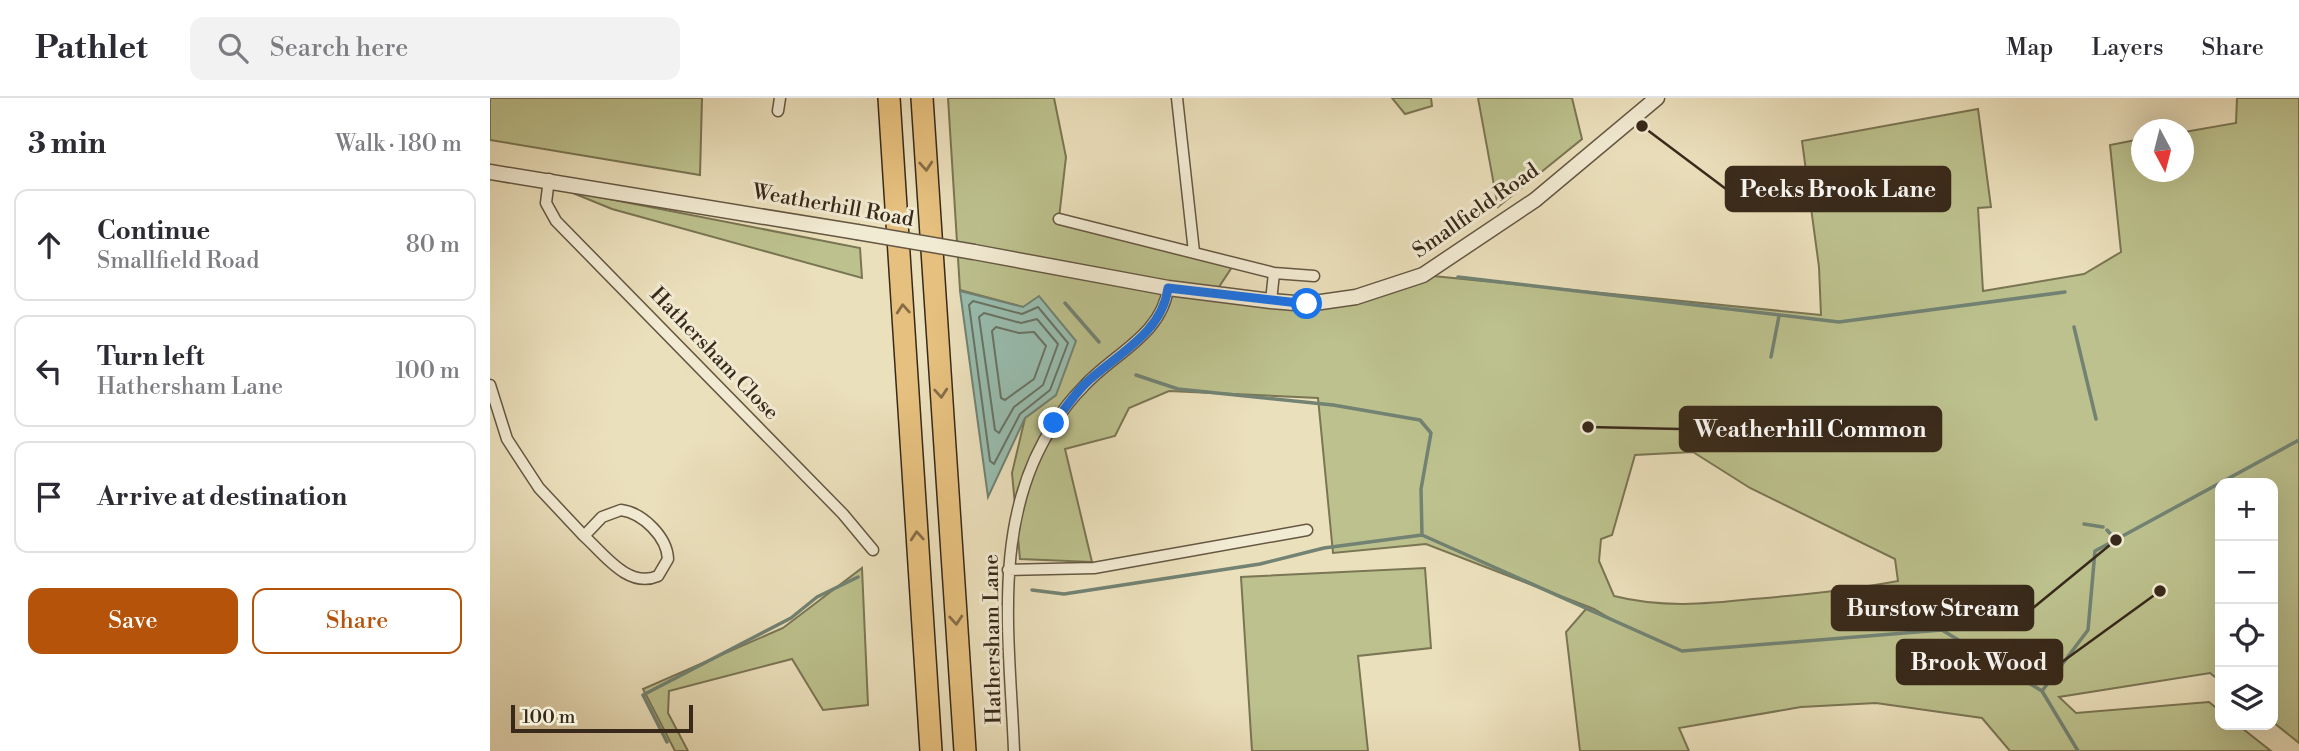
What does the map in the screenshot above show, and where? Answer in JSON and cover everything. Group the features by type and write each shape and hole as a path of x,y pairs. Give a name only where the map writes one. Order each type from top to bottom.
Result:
{"highway":[{"path":"889,98 931,751"},
{"path":"922,98 965,751"}],"street":[{"path":"778,111 780,98"},
{"path":"1177,98 1194,251"},
{"name":"Smallfield Road","path":"1168,288 1271,302 1307,304 1356,297 1423,275 1535,200 1657,98"},
{"name":"Weatherhill Road","path":"490,172 549,179 1168,288"},
{"name":"Hathersham Close","path":"549,179 546,203 556,221 842,514 873,550"},
{"path":"1059,219 1274,272 1314,276"},
{"path":"1271,302 1274,272"},
{"name":"Hathersham Lane","path":"1014,751 1008,569 1014,520 1031,465 1048,433 1085,385 1128,351 1153,323 1162,311 1168,288"},
{"path":"490,385 508,439 539,488 584,536 629,576 638,580 658,576 668,559 663,540 640,516 631,512 611,512 584,536"},
{"path":"1008,569 1094,568 1307,530"}],"green space":[{"path":"490,98 702,98 700,175 490,140"},
{"path":"948,98 1054,98 1066,157 1059,218 1234,264 1215,293 1307,304 1423,275 1821,315 1819,267 1802,141 1978,109 1991,207 1978,208 1983,291 2084,274 2121,252 2110,145 2131,141 2131,182 2194,182 2194,130 2236,123 2237,98 2299,98 2299,743 2278,726 2278,478 2215,478 2215,677 2210,673 2059,697 2076,713 2209,702 2215,707 2215,730 2244,730 2271,751 2010,751 1982,718 1876,703 1801,707 1679,728 1689,751 1580,751 1566,632 1586,609 1611,619 1594,609 1426,544 1333,553 1318,398 1169,391 1129,408 1115,436 1065,449 1092,562 1020,559 1012,473 1025,418 1056,395 1023,307 960,290","holes":["1693,452 1750,488 1895,559 1898,581 1826,592 1735,601 1666,604 1614,596 1599,561 1601,539 1612,535 1635,455"]},
{"path":"1392,98 1431,98 1432,106 1405,114"},
{"path":"1478,98 1572,98 1582,139 1498,207"},
{"path":"568,191 860,248 862,278 612,209"},
{"path":"862,568 868,705 823,710 792,659 669,691 668,713 688,751 675,751 643,689 783,628"},
{"path":"1425,568 1431,648 1358,656 1368,751 1252,751 1241,577"}],"water":[{"path":"960,291 1023,307 1039,296 1076,341 1056,395 1025,418 988,497"}],"waterway":[{"path":"1458,277 1839,322 2065,292"},
{"path":"1065,303 1099,342"},
{"path":"1771,357 1779,316"},
{"path":"2074,327 2096,419"},
{"path":"1136,375 1178,389 1333,405 1420,420 1431,433 1421,489 1422,535"},
{"path":"2042,691 2088,630 2095,551 2299,440"},
{"path":"2084,524 2103,527"},
{"path":"2107,530 2116,540"},
{"path":"1032,590 1064,594 1260,564 1324,548 1422,535 1682,651 1942,630 2042,691 2078,751"},
{"path":"667,742 643,695 791,618 817,597 858,577"}],"place":[{"name":"Peeks Brook Lane","path":"1642,126"},
{"name":"Weatherhill Common","path":"1588,427"},
{"name":"Burstow Stream","path":"2116,540"},
{"name":"Brook Wood","path":"2160,591"}],"route":[{"path":"1054,423 1085,385 1128,351 1153,323 1162,311 1168,288 1271,302 1307,304"}]}
